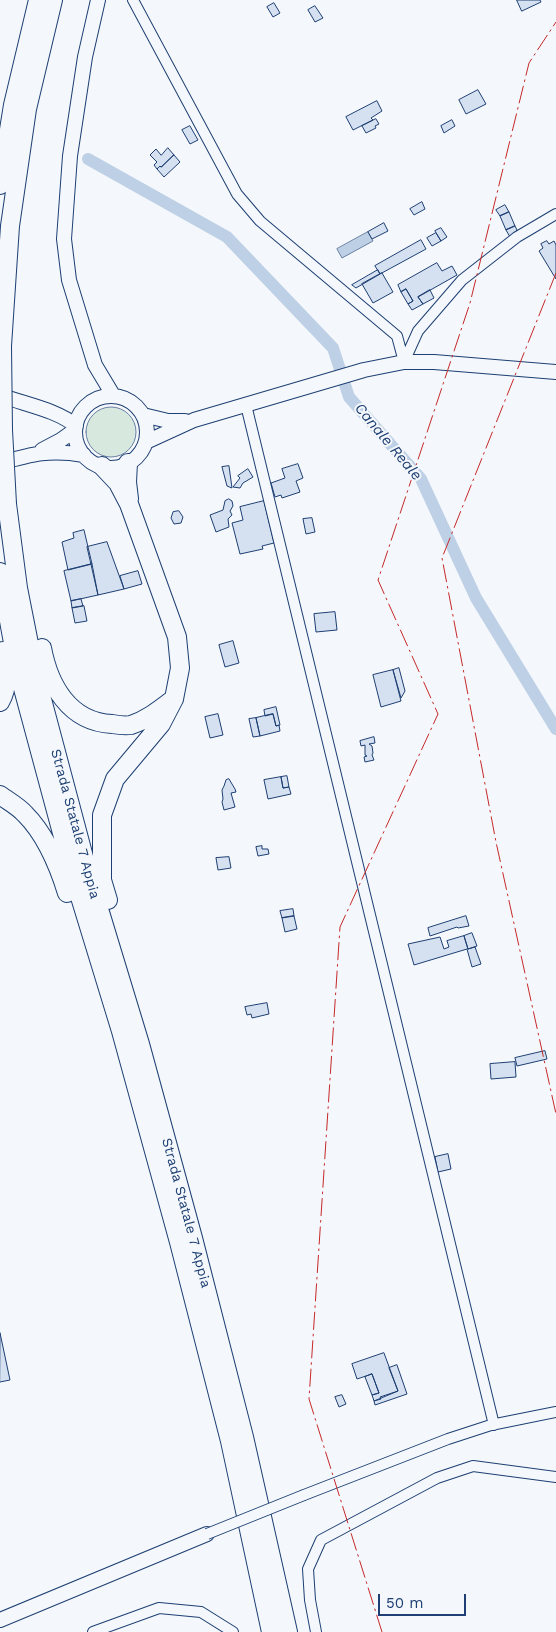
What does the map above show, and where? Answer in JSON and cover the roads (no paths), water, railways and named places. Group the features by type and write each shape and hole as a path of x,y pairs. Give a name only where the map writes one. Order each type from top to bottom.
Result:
{"highway":[{"path":"0,185 12,105 38,0"},
{"name":"Strada Statale 7 Appia","path":"53,0 27,109 10,226 2,346 2,430 7,504 18,588 34,669 89,876 140,1044 193,1238 244,1438 288,1632"},
{"path":"128,463 129,504"},
{"path":"102,466 118,484 129,504 176,637 180,668 174,698 161,724 115,779 102,815 102,880 133,983 140,1044"},
{"path":"7,504 30,586 45,668 57,692 74,711 100,724 129,726 153,715 174,698"},
{"name":"Strada Statale 7 Appia","path":"0,572 18,670 74,874 121,1031 179,1242 230,1441 271,1632"},
{"path":"0,633 7,671 3,697 0,702"},
{"path":"0,795 25,813 44,836 60,870 93,976 121,1031"}],"street":[{"path":"98,0 85,57 70,156 64,239 69,280 95,364 114,395"},
{"path":"133,0 237,194 260,221 397,336 404,362"},
{"path":"404,362 418,331 462,280 517,237 556,214"},
{"path":"146,442 194,420 364,370 404,362 434,362 556,372"},
{"path":"36,453 61,440 76,428 96,384 95,364"},
{"path":"0,396 68,418 76,428 79,447 92,462 102,466 120,467 128,463 136,458 146,442 147,433 143,415 136,405 125,398 114,395 104,396 85,407 56,413"},
{"path":"246,405 494,1425"},
{"path":"143,415 168,421 194,420"},
{"path":"0,463 36,453 64,451 84,454"},
{"path":"0,1620 207,1534 448,1439 494,1425 556,1412"},
{"path":"316,1632 310,1600 308,1569 321,1540 437,1478 472,1466 556,1477"},
{"path":"93,1632 159,1608 201,1612 233,1632"}],"water":[{"path":"368,232 373,241 342,258 337,249"}],"waterway":[{"name":"Canale Reale","path":"88,159 227,237 333,348 349,397 421,479 476,598 556,729"}]}
